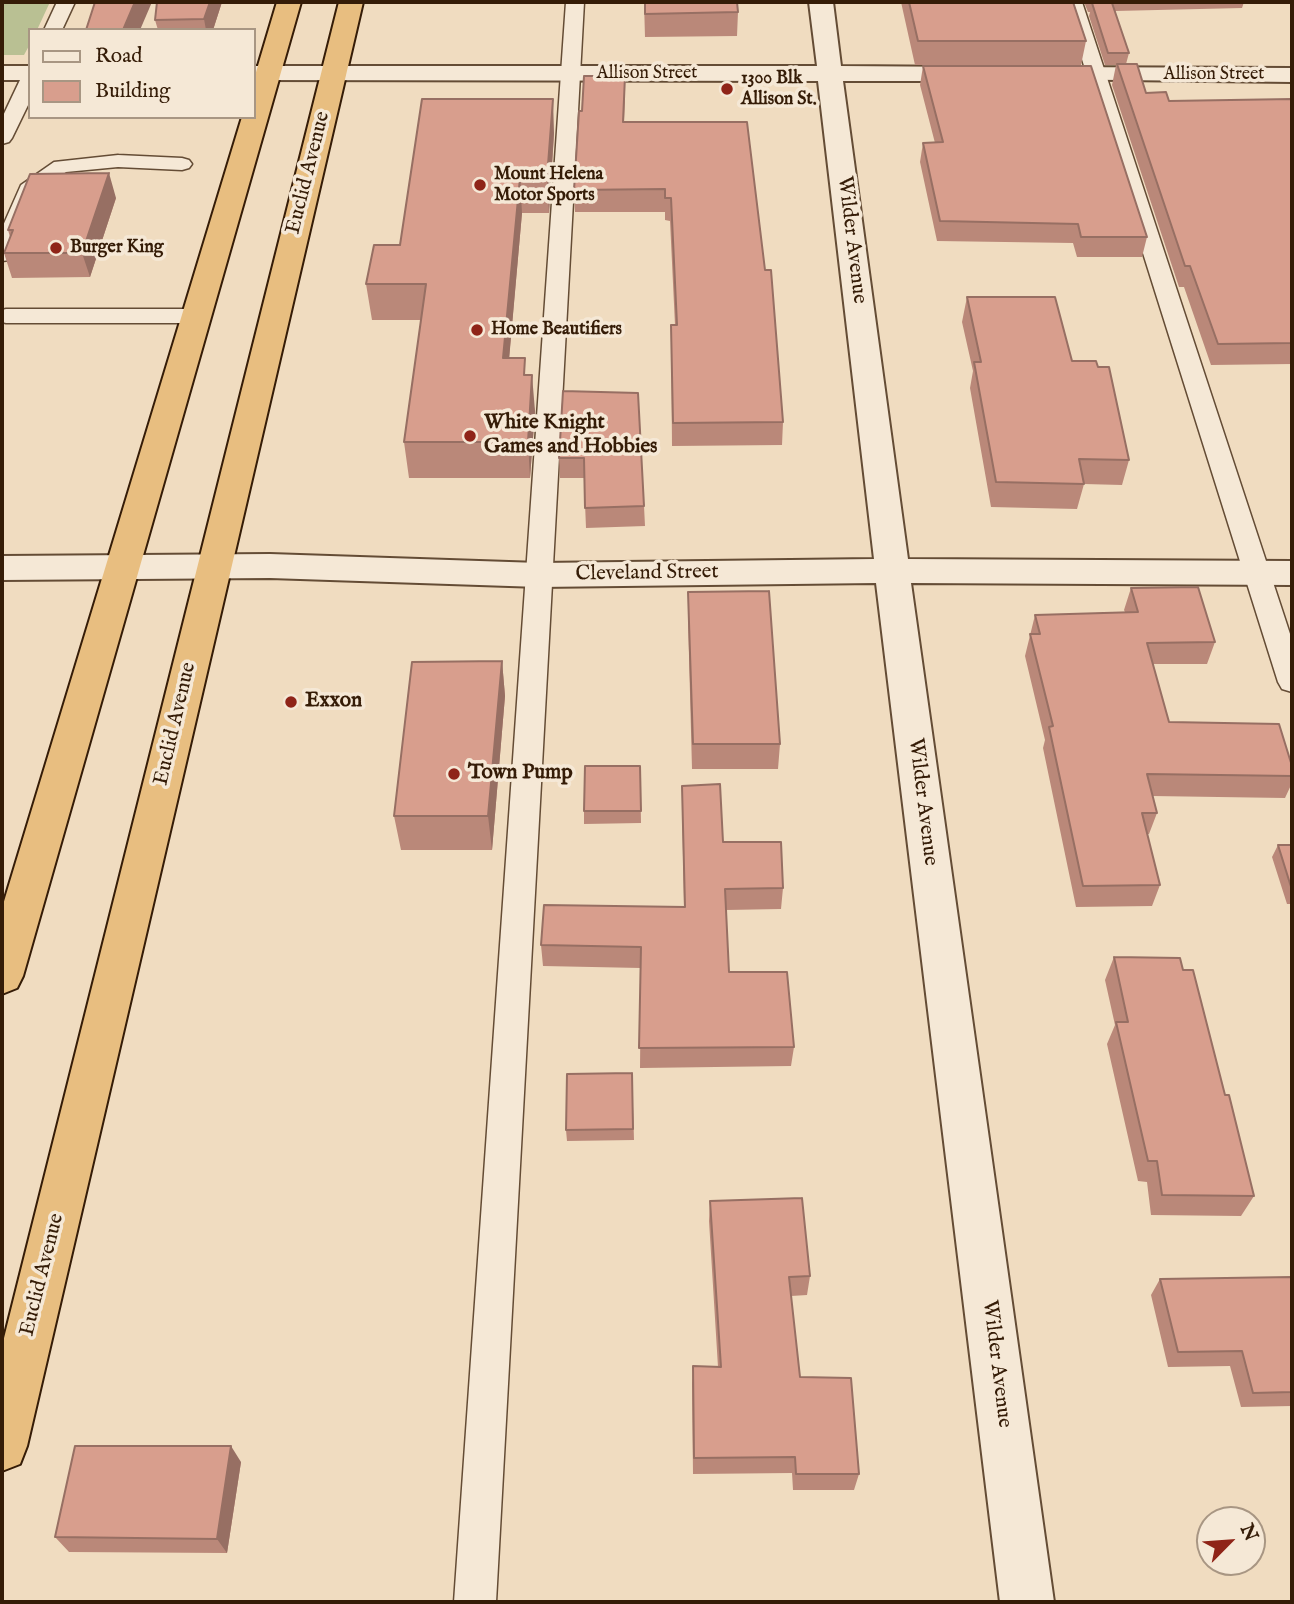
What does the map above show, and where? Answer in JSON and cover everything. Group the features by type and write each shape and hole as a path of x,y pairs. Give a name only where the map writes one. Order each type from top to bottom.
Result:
{"highway":[{"path":"256,92 289,2"},
{"name":"Euclid Avenue","path":"2,1446 351,2"},
{"path":"2,976 196,316 249,119"}],"street":[{"name":"Wilder Avenue","path":"821,2 892,571 1027,1602"},
{"path":"2,73 28,73"},
{"name":"Allison Street","path":"261,73 992,74"},
{"name":"Allison Street","path":"1018,74 1292,75"},
{"name":"Cleveland Street","path":"2,568 372,567 539,575 892,571 1292,573"}],"lane":[{"path":"54,28 66,2"},
{"path":"475,1602 575,2"},
{"path":"1073,2 1292,682"},
{"path":"2,138 28,84"},
{"path":"2,255 28,189 61,166 118,161 178,174"},
{"path":"6,316 196,316"}],"green space":[{"path":"2,2 50,2 38,28 28,28 28,48 24,55 2,55"}],"building":[{"path":"95,2 135,2 124,28 87,28"},
{"path":"157,2 210,2 204,19 155,20"},
{"path":"645,2 737,2 738,12 645,14"},
{"path":"909,2 1073,2 1086,41 918,41"},
{"path":"1092,3 1112,3 1129,53 1108,53"},
{"path":"1117,64 1137,64 1146,93 1166,92 1169,101 1292,99 1292,343 1218,344 1190,266 1185,266"},
{"path":"923,66 1091,66 1147,237 1081,237 1078,224 940,221 923,143 943,142"},
{"path":"584,76 625,76 623,122 747,122 765,270 771,270 783,422 673,423 671,325 677,325 671,198 665,198 665,189 574,190"},
{"path":"422,99 553,99 547,178 520,178 503,358 525,358 524,375 532,375 528,442 404,442 426,284 366,284 374,245 400,245"},
{"path":"109,173 82,253 4,253 13,230 8,230 30,174"},
{"path":"967,297 1055,297 1072,361 1096,361 1098,367 1109,367 1129,460 1079,459 1084,484 996,482 974,362 981,362"},
{"path":"563,391 638,393 644,506 585,508 584,458 559,458"},
{"path":"1198,587 1215,642 1147,643 1169,722 1279,724 1292,766 1292,776 1147,774 1157,813 1142,813 1160,885 1083,886 1049,727 1053,726 1030,634 1040,634 1035,615 1138,612 1131,588"},
{"path":"769,591 780,744 693,744 688,592"},
{"name":"Town Pump","path":"502,661 488,816 394,816 412,662"},
{"path":"585,766 640,766 641,811 584,811"},
{"path":"720,784 723,842 781,842 783,888 725,889 729,972 787,972 794,1047 639,1048 641,947 541,945 544,905 685,907 682,786"},
{"path":"1278,845 1292,845 1292,890"},
{"path":"1114,957 1180,958 1183,970 1193,970 1225,1095 1229,1095 1254,1196 1162,1195 1157,1161 1148,1161 1116,1022 1128,1022"},
{"path":"632,1073 633,1129 566,1130 567,1074"},
{"path":"802,1198 810,1276 789,1277 800,1377 851,1378 859,1474 796,1474 795,1457 694,1458 693,1366 721,1367 710,1201"},
{"path":"1292,1277 1292,1392 1253,1393 1242,1351 1178,1352 1160,1279"},
{"path":"75,1446 231,1446 217,1539 55,1537"}],"place":[{"name":"1300 Blk Allison St.","path":"727,89"},
{"name":"Mount Helena Motor Sports","path":"480,185"},
{"name":"Burger King","path":"56,248"},
{"name":"Home Beautifiers","path":"477,330"},
{"name":"White Knight Games and Hobbies","path":"470,436"},
{"name":"Exxon","path":"291,702"},
{"name":"Town Pump","path":"454,774"}]}
